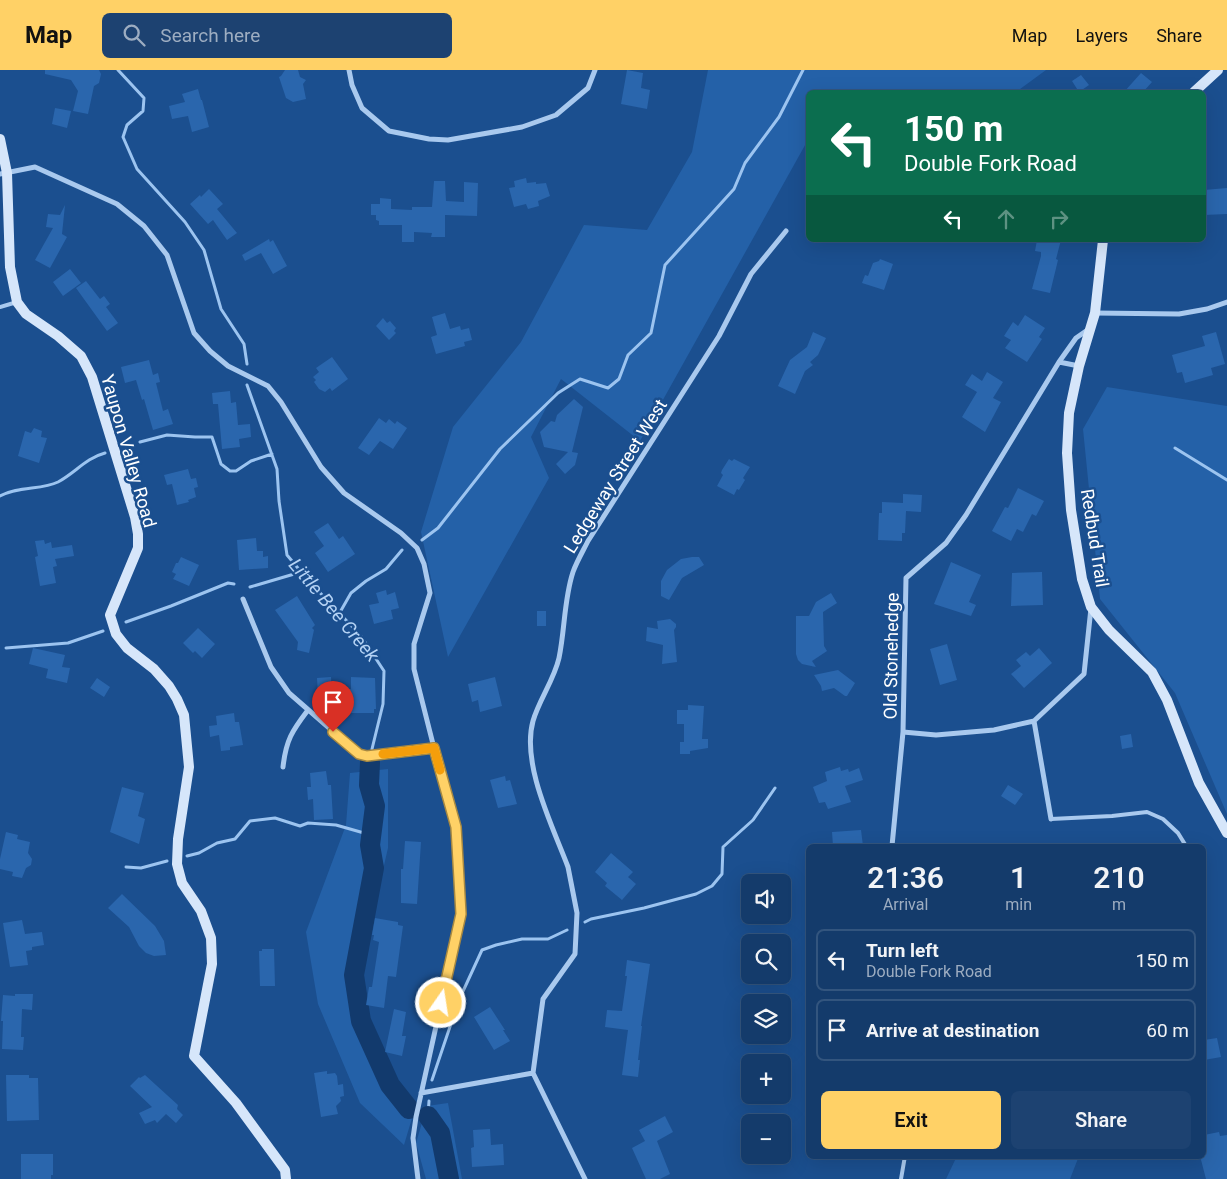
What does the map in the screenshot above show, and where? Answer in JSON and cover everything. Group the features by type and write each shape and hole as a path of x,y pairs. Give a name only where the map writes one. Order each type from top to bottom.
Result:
{"street":[{"path":"349,70 352,85 362,108 389,131 429,139 448,140 522,127 556,115 588,88 595,70"},
{"path":"1196,90 1218,70"},
{"path":"0,139 10,268 17,302"},
{"path":"3,174 35,167 117,204 144,226 167,255 194,333 228,366 268,386 281,402 321,467 344,493 401,533 417,548 424,564 430,593 414,644 414,669 456,827 461,914 421,1093 413,1138 418,1179"},
{"name":"Ledgeway Street West","path":"533,1072 543,999 575,954 577,913 572,879 540,793 530,750 533,722 558,659 567,596 573,571 588,540 719,336 751,274 786,231"},
{"name":"Redbud Trail","path":"1103,242 1095,313 1079,366 1069,413 1067,453 1073,518 1082,579 1091,606 1109,630 1152,672 1167,700 1199,783 1227,833"},
{"name":"Yaupon Valley Road","path":"17,302 26,314 58,336 81,356 92,376 135,517 138,534 138,548 110,615 116,634 127,648 154,669 169,686 184,715 189,768 178,839 177,864 182,883 201,911 211,938 212,955 212,964 194,1056 236,1103 284,1170 286,1179"},
{"path":"1095,313 1179,314 1207,309 1227,302"},
{"name":"Old Stonehedge","path":"1034,721 994,730 936,735 904,732 906,578 946,543 966,515 1059,362 1076,338 1091,327"},
{"path":"1059,362 1079,366"},
{"path":"243,598 270,667 289,693 359,754 367,756 434,748"},
{"path":"1051,819 1034,721 1084,674 1091,606"},
{"path":"283,767 285,751 291,733 308,710"},
{"path":"892,844 904,732"},
{"path":"421,1093 533,1072 585,1179"}],"lane":[{"path":"0,307 17,302"},
{"path":"1051,819 1146,812 1163,819 1178,833 1185,844"},
{"path":"901,1179 904,1159"}],"shaded area":[{"path":"708,70 1046,70 1019,90 806,90 806,143 640,441 561,379 531,437 549,478 448,657 421,532 453,427 521,342 584,225 647,230 692,152"},
{"path":"1107,387 1227,406 1227,814 1175,693 1100,599 1083,429"},
{"path":"388,769 388,848 358,978 365,1019 404,1104 415,1108 404,1145 360,1103 318,1004 306,932 346,825 350,773"},
{"path":"448,1103 462,1179 426,1179 416,1143 427,1106"},
{"path":"956,1159 1078,1159 1070,1179 946,1179"}],"building":[{"path":"45,70 99,70 101,74 99,83 94,86 88,114 73,111 78,91 71,80 45,74"},
{"path":"285,70 298,70 300,77 306,80 303,84 306,99 293,102 286,98 279,77"},
{"path":"627,70 643,73 641,88 650,90 647,109 621,104"},
{"path":"1141,73 1152,82 1145,90 1126,90"},
{"path":"1081,75 1089,85 1082,90 1078,90 1072,81"},
{"path":"198,89 209,127 192,132 188,116 172,119 169,106 185,102 182,94"},
{"path":"55,108 71,111 67,128 52,124"},
{"path":"526,178 527,183 546,183 550,196 538,201 539,206 528,209 526,204 514,207 509,188 515,187 514,181"},
{"path":"434,181 445,181 446,201 464,202 464,182 478,183 477,216 445,215 445,237 431,237 432,233 414,232 414,242 402,242 402,225 379,225 376,215 371,215 371,204 380,204 380,198 391,199 391,209 412,210 412,207 432,207"},
{"path":"1227,188 1227,214 1206,215 1206,190"},
{"path":"209,189 223,204 217,209 237,233 227,240 213,220 208,224 190,204"},
{"path":"65,205 62,234 67,237 50,268 35,260 53,228 46,227 48,214 60,215"},
{"path":"269,239 270,242 273,240 287,266 273,274 261,253 245,261 242,255"},
{"path":"1037,242 1060,242 1050,293 1032,289 1041,256 1041,252 1035,251"},
{"path":"880,259 893,264 884,290 862,283 865,275 868,276 873,263"},
{"path":"70,269 81,283 63,296 53,282"},
{"path":"86,281 100,299 104,296 110,304 106,307 118,323 107,331 76,288"},
{"path":"445,313 450,329 460,326 461,330 469,328 472,340 464,342 465,346 436,354 431,337 437,335 432,317"},
{"path":"1025,315 1045,328 1039,337 1042,339 1027,362 1005,348 1011,340 1004,336 1013,322 1018,326"},
{"path":"383,318 387,323 390,321 396,328 394,331 396,333 389,340 376,326"},
{"path":"813,332 826,338 818,355 810,362 813,365 805,371 795,394 778,386 790,360 807,347"},
{"path":"1216,332 1225,364 1211,368 1213,375 1185,383 1182,372 1177,373 1172,355 1205,346 1202,336"},
{"path":"332,357 348,379 332,391 330,388 325,392 319,389 313,377 319,372 316,368"},
{"path":"149,360 153,375 158,373 160,382 156,383 163,411 168,409 173,424 153,430 136,380 125,383 121,367"},
{"path":"987,372 1003,382 993,398 1001,402 985,432 962,417 977,392 965,385 972,374 982,381"},
{"path":"230,391 231,403 236,402 238,425 250,424 251,437 239,439 240,447 222,449 218,404 213,404 212,393"},
{"path":"574,399 583,407 572,452 578,453 575,465 565,474 556,464 568,452 544,447 540,432 551,421 555,422 557,415"},
{"path":"379,418 386,423 389,419 395,424 397,421 407,428 393,449 380,441 369,455 358,448"},
{"path":"34,428 42,431 41,437 47,438 39,463 18,456 25,431 31,433"},
{"path":"729,459 732,461 734,459 750,467 743,478 745,480 734,495 717,486 723,475 721,473 722,470"},
{"path":"188,469 191,479 196,478 198,487 194,488 196,497 188,500 189,502 177,505 172,484 167,485 164,475"},
{"path":"1018,488 1044,501 1036,516 1032,514 1023,532 1017,529 1011,541 992,531 1005,507 1008,508"},
{"path":"903,494 922,495 921,512 906,511 905,533 902,533 902,541 878,540 879,513 882,513 882,502 903,503"},
{"path":"328,523 339,539 343,536 355,554 328,572 315,553 324,546 314,532"},
{"path":"256,538 257,551 263,551 263,557 268,556 268,568 239,570 237,540"},
{"path":"44,540 45,544 51,542 52,548 72,545 74,556 55,559 57,566 53,567 56,583 40,586 35,557 38,556 35,541"},
{"path":"181,557 199,565 189,586 173,579 176,574 172,572"},
{"path":"699,557 704,565 682,578 669,600 661,596 661,581 667,570 681,559"},
{"path":"951,562 981,575 969,602 976,605 971,616 934,604"},
{"path":"1042,572 1043,605 1011,606 1012,573"},
{"path":"386,590 387,595 395,592 399,608 391,610 393,619 374,624 369,605 379,603 376,593"},
{"path":"831,593 837,603 823,612 824,646 827,651 812,661 816,667 802,664 796,654 796,616 809,616 816,602"},
{"path":"297,596 315,625 312,628 314,630 309,653 297,650 298,642 275,610"},
{"path":"537,611 546,611 546,626 537,626"},
{"path":"670,619 676,624 674,630 677,662 662,664 663,645 646,641 647,627 658,629 657,621"},
{"path":"198,628 215,644 202,658 195,651 193,653 183,643"},
{"path":"947,644 957,680 940,685 930,649"},
{"path":"33,648 65,655 62,667 70,668 67,683 46,678 48,669 29,664"},
{"path":"1039,648 1052,663 1024,688 1011,674 1021,666 1016,660 1026,652 1030,656"},
{"path":"838,670 855,683 847,696 834,688 822,691 814,675"},
{"path":"331,677 332,695 318,695 317,678"},
{"path":"351,677 375,678 376,709 374,709 374,713 350,713 349,700 346,700 346,689 351,689"},
{"path":"495,677 502,706 480,712 478,700 472,702 468,684"},
{"path":"97,678 110,687 104,697 90,688"},
{"path":"688,705 704,706 702,739 708,739 708,748 690,751 690,754 680,754 680,742 684,742 684,724 677,724 677,710 688,710"},
{"path":"234,713 235,722 239,722 243,745 221,751 219,735 210,737 209,726 217,725 216,716"},
{"path":"1131,734 1133,747 1122,749 1120,736"},
{"path":"840,767 841,771 848,769 849,772 859,768 863,780 845,786 851,802 828,809 825,802 819,803 813,787 827,781 825,772"},
{"path":"326,771 328,785 331,785 333,819 314,820 313,799 308,800 307,787 311,787 310,773"},
{"path":"505,776 506,781 510,780 517,804 498,808 490,780"},
{"path":"1008,785 1023,794 1015,805 1001,796"},
{"path":"122,787 144,793 138,816 145,819 139,844 110,832"},
{"path":"861,830 863,844 833,844 832,832"},
{"path":"6,832 18,835 17,839 30,842 28,853 32,859 31,865 26,868 22,878 12,876 13,872 0,869 0,859"},
{"path":"405,841 421,842 417,904 401,903 401,869 403,869"},
{"path":"611,853 633,872 628,877 636,884 622,900 605,886 607,883 595,872"},
{"path":"122,894 155,926 164,941 166,955 154,956 146,953 139,946 129,927 108,908"},
{"path":"375,918 398,922 398,925 403,926 396,977 388,976 384,1008 366,1005 369,987 372,987 379,942 373,940 374,935 372,935"},
{"path":"22,920 25,934 42,932 44,945 32,947 32,950 26,951 28,965 10,967 3,923"},
{"path":"262,949 274,949 275,986 260,986 259,951 262,951"},
{"path":"627,960 650,964 641,1026 638,1077 622,1075 628,1030 605,1027 607,1010 622,1011 627,976 625,976"},
{"path":"15,994 33,994 32,1010 22,1009 21,1037 24,1037 23,1050 2,1049 3,1021 1,1021 3,995 15,996"},
{"path":"490,1007 510,1041 494,1050 474,1017"},
{"path":"394,1009 406,1012 402,1036 406,1036 402,1056 385,1052"},
{"path":"1217,1038 1221,1057 1206,1060 1206,1040"},
{"path":"327,1071 327,1074 335,1073 338,1085 343,1084 344,1096 340,1097 341,1101 336,1106 338,1114 321,1117 314,1073"},
{"path":"6,1075 29,1075 29,1078 38,1078 39,1120 7,1121"},
{"path":"145,1075 178,1105 177,1109 183,1115 176,1123 166,1114 157,1123 155,1120 145,1124 139,1113 152,1107 130,1086 139,1077"},
{"path":"665,1116 673,1132 657,1141 670,1174 660,1179 646,1179 632,1148 645,1141 639,1130"},
{"path":"490,1129 491,1145 503,1144 504,1165 472,1167 471,1148 474,1147 473,1130"},
{"path":"1219,1132 1220,1136 1227,1135 1227,1179 1206,1179 1201,1159 1206,1159 1206,1135"},
{"path":"21,1154 53,1154 53,1175 51,1175 51,1179 21,1179"}],"waterway":[{"name":"Little Bee Creek","path":"118,70 144,98 143,111 127,125 123,137 137,169 185,222 204,250 221,309 244,344 247,364"},
{"path":"422,540 438,528 500,449 558,393 580,379 608,388 619,379 628,355 651,333 665,265 734,189 745,163 779,117 803,70"},
{"name":"Little Bee Creek","path":"247,385 277,469 279,501 287,555 361,636 384,671 383,704 372,749"},
{"path":"140,442 167,435 212,437 221,464 230,471 236,471 251,461 272,454"},
{"path":"1175,448 1227,480"},
{"path":"0,496 14,491 58,482 92,458 105,453"},
{"path":"339,614 351,593 386,569 402,550"},
{"path":"250,587 301,572"},
{"path":"126,622 228,583 234,584"},
{"path":"6,648 68,643 103,631"},
{"name":"Little Bee Creek","path":"370,762 369,785 375,806 370,845 374,868 354,975 361,1021 390,1085 409,1109"},
{"path":"585,922 696,894 712,886 722,874 723,847 753,820 775,788"},
{"path":"187,856 199,853 217,843 235,839 250,821 275,818 300,826 308,823 336,825 371,835"},
{"path":"126,867 141,868 167,861"},
{"path":"432,1080 459,1000 482,950 522,939 548,939 567,930"},
{"path":"428,1116 429,1101"},
{"name":"Little Bee Creek","path":"428,1116 440,1133 449,1179"}],"slow traffic":[{"path":"383,754 434,748 440,770"}],"route":[{"path":"333,732 359,754 367,756 434,748 456,827 461,914 441,1003"}]}
